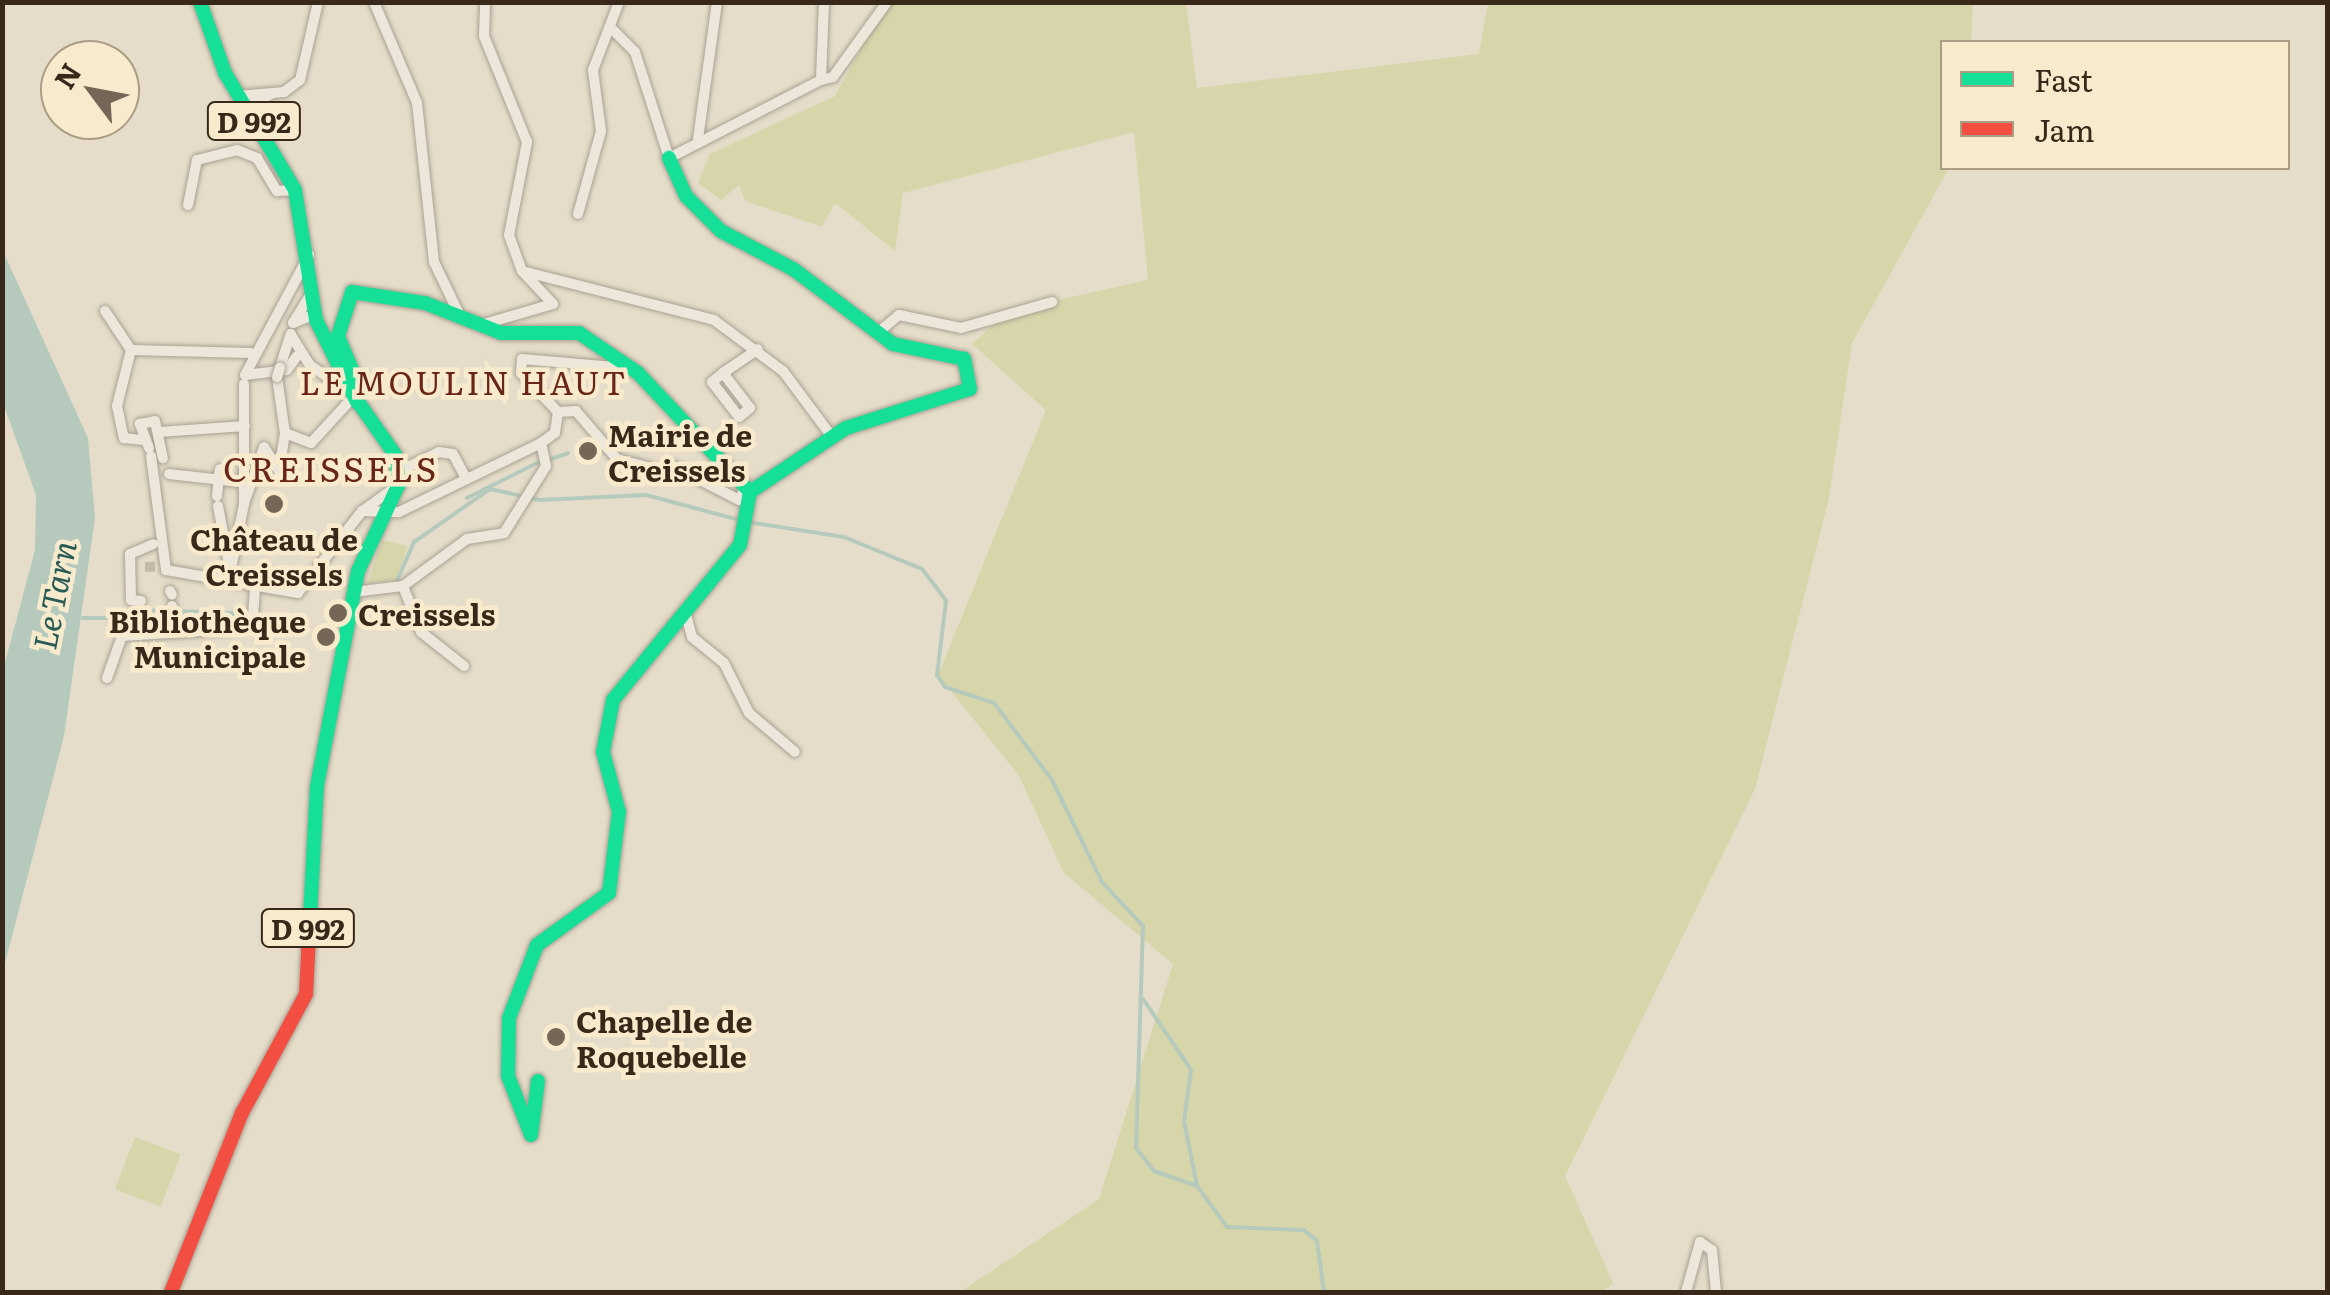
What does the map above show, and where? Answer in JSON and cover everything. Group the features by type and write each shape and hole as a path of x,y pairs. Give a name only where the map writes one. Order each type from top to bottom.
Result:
{"street":[{"name":"D 992","path":"171,1292 242,1113 302,1009 315,803 354,592 391,491 315,314 309,247 295,190 242,102 200,2"},
{"path":"242,102 300,80 318,2"},
{"path":"374,2 417,103 434,262 459,314"},
{"path":"578,214 600,131 593,70 619,2"},
{"path":"698,139 718,2"},
{"path":"821,80 824,2"},
{"path":"670,158 698,139 798,99 821,80 834,77 888,2"},
{"path":"484,324 553,304 522,271 509,236 527,142 484,36 485,3"},
{"path":"611,28 636,52 686,196 721,231 881,330 897,346 964,359 972,382 959,398 862,421 830,435 739,500 669,469 617,459 576,411 558,412 520,373 527,356 604,373 626,368"},
{"path":"188,204 196,160 237,150 257,158 276,191 295,190"},
{"path":"244,504 240,482 244,381 251,353 309,247"},
{"path":"522,271 692,312 758,349 830,435"},
{"path":"284,437 310,443 350,390 353,372 338,336 352,292 459,314 501,333 579,332 689,422 747,491 748,522 685,610 620,686 604,745 619,812 608,893 594,912 537,945 509,1018 508,1076 531,1135 538,1081"},
{"path":"220,468 217,501 230,573 260,451 274,451 279,471 284,437 278,416 279,372 292,329 312,294"},
{"path":"881,330 898,314 961,328 1052,302"},
{"path":"105,312 131,350 118,406 124,438 151,450"},
{"path":"292,329 315,314"},
{"path":"292,329 297,356 328,376 338,370"},
{"path":"724,373 758,349"},
{"path":"131,350 251,353"},
{"path":"244,381 286,370 297,356"},
{"path":"362,511 391,491 464,475 541,443 555,433 558,412"},
{"path":"151,450 159,432 155,421 140,424 151,450 167,477 157,542 166,570 256,588 311,586 362,511 438,452 454,454 464,475"},
{"path":"159,432 245,426"},
{"path":"354,592 403,586 467,539 504,533 546,466 541,443"},
{"path":"167,477 240,482"},
{"path":"142,600 131,600 130,554 157,542"},
{"path":"132,572 145,567"},
{"path":"403,586 422,632 464,666"},
{"path":"107,678 122,636 233,629 253,618 256,588"},
{"path":"685,610 692,637 724,663 749,713 795,752"},
{"path":"1686,1292 1700,1242 1712,1250 1716,1292"}],"green space":[{"path":"886,3 1186,3 1197,88 1479,54 1488,3 1973,3 1971,40 1940,40 1940,170 1948,170 1852,343 1829,498 1755,789 1565,1176 1613,1283 1602,1292 960,1292 1099,1199 1173,964 1064,873 1019,776 938,675 1046,410 972,344 1008,311 1148,280 1134,132 903,193 895,251 835,203 822,227 745,201 739,185 721,200 698,183 710,154 835,96"},
{"path":"382,540 408,546 396,580 368,583"},
{"path":"135,1137 181,1155 161,1207 115,1189"}],"water":[{"name":"Le Tarn","path":"3,251 88,438 95,518 64,736 3,971 3,670 35,550 36,495 3,403"},
{"path":"133,608 237,611 241,621 209,633 131,629"}],"waterway":[{"path":"551,459 568,453"},
{"path":"467,498 539,462"},
{"path":"396,583 414,542 490,489 540,500 646,495 739,520"},
{"path":"748,522 844,537 922,569 936,587 946,601 937,675 945,687 994,703 1052,780 1102,882 1143,926 1136,1148 1154,1171 1197,1186 1227,1227 1304,1230 1317,1241 1324,1292"},
{"path":"83,618 133,618"},
{"path":"1143,999 1191,1070 1184,1121 1197,1186"}],"tunnel":[{"path":"145,567 165,566"}],"traffic: fast":[{"path":"200,2 225,73 295,190 316,320 357,402"},
{"path":"347,385 353,372 338,336 352,292 425,303 501,333 579,333 638,373 750,492 846,428 970,389 964,359 893,344 793,269 721,231 686,196 669,158"},
{"path":"310,918 317,786 358,571 399,484 396,456 354,396"},
{"path":"538,1081 531,1135 508,1076 509,1018 537,945 609,893 619,812 603,752 613,700 740,545 750,492"}],"traffic: jam":[{"path":"171,1292 242,1113 306,994 310,918"}],"place":[{"name":"Mairie de Creissels","path":"588,451"},
{"name":"Château de Creissels","path":"274,504"},
{"name":"Creissels","path":"338,613"},
{"name":"Bibliothèque Municipale","path":"326,637"},
{"name":"Chapelle de Roquebelle","path":"556,1037"}],"district":[{"name":"LE MOULIN HAUT","path":"464,381"},
{"name":"CREISSELS","path":"331,467"}]}
